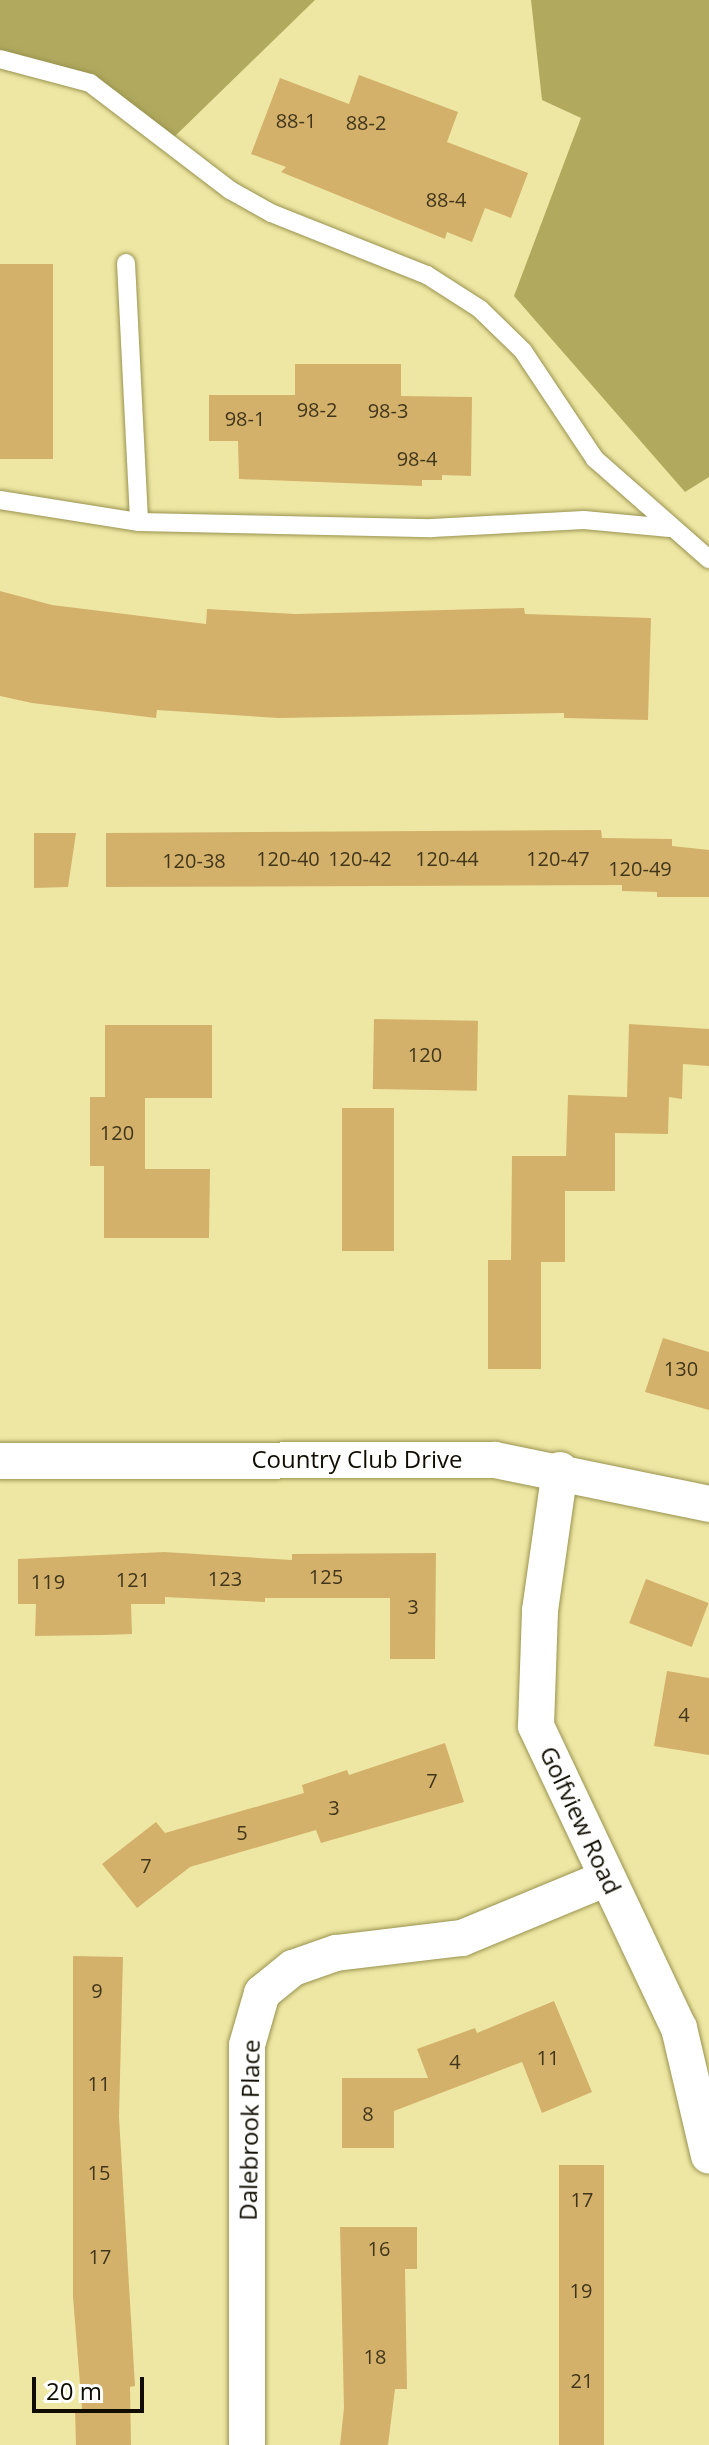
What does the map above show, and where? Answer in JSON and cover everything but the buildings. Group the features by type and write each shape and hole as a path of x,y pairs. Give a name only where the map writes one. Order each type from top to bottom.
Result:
{"street":[{"name":"Country Club Drive","path":"0,1461 430,1457 560,1470 709,1504"},
{"name":"Golfview Road","path":"560,1470 540,1611 536,1726 679,2028 709,2156"},
{"name":"Dalebrook Place","path":"247,2445 247,2045 262,1993 293,1968 336,1953 462,1938 607,1878"}],"lane":[{"path":"0,59 90,83 230,190 271,213 427,275 480,309 523,351 595,459 670,528 709,559"},
{"path":"126,263 139,522"},
{"path":"0,500 139,522 432,528 584,520 670,528"}],"shaded area":[{"path":"0,0 315,0 172,139 115,90 0,60"},
{"path":"531,0 709,0 709,477 685,492 514,296 581,118 542,100"}]}
